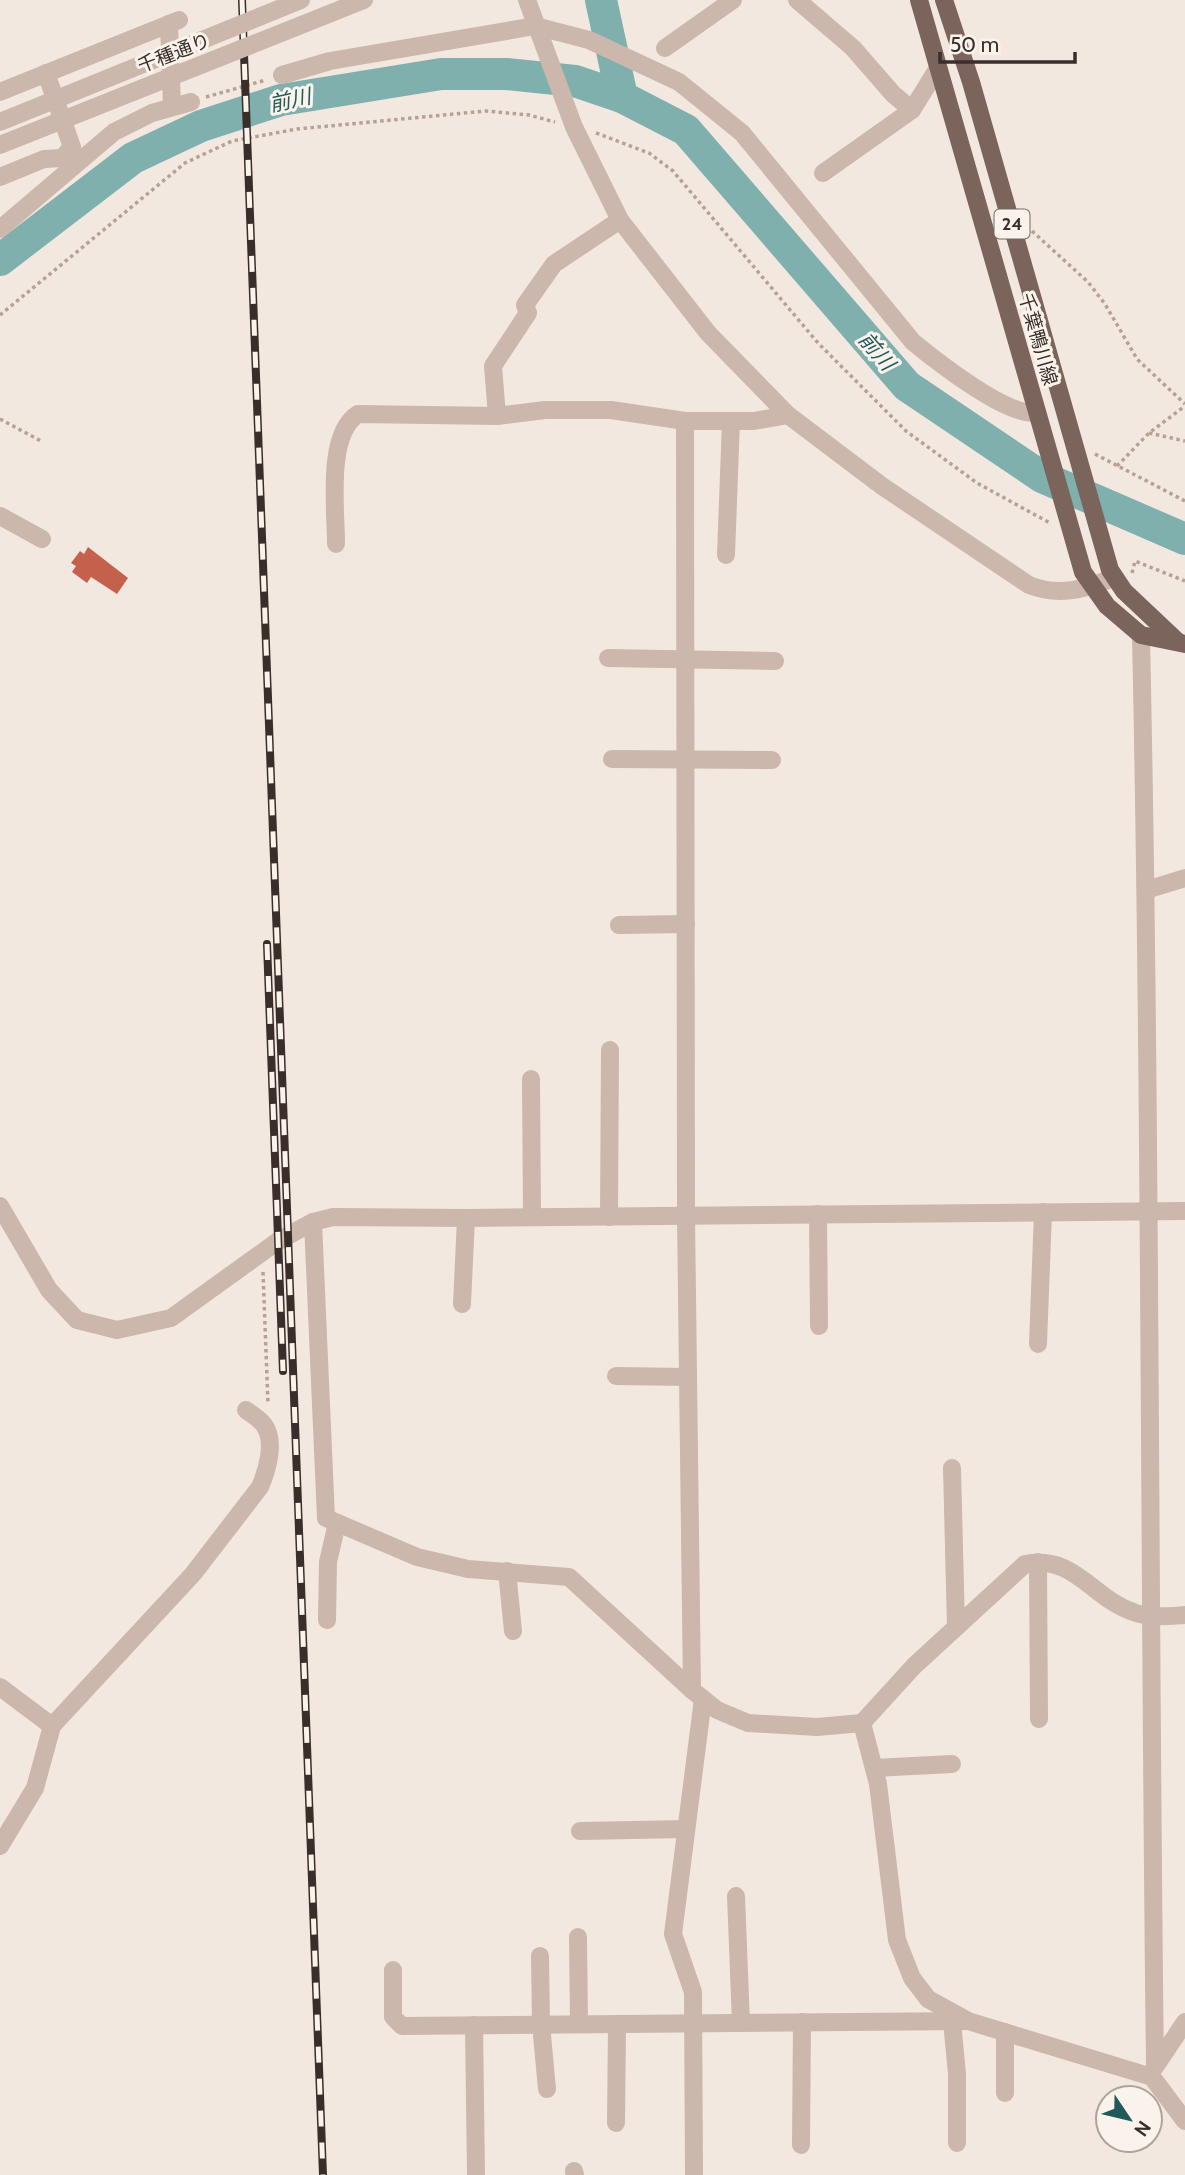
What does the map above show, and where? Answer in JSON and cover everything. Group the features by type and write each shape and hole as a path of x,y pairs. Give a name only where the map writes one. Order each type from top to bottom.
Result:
{"main road":[{"name":"千葉鴨川線","path":"919,0 1039,420 1066,531 1083,572 1107,606 1141,635 1181,643"},
{"name":"千葉鴨川線","path":"944,0 1014,231 1102,549 1122,580 1181,643"}],"street":[{"name":"千種通り","path":"0,122 301,0"},
{"name":"千種通り","path":"0,145 364,0"},
{"path":"527,0 574,127 620,219 708,333 788,415 882,486 1029,585 1056,592 1122,580"},
{"path":"665,48 733,0"},
{"path":"797,0 853,48 893,94 912,110"},
{"path":"0,92 174,22 172,107"},
{"path":"282,75 330,61 535,26 589,40 679,82 742,134 913,342 948,370 1020,412 1039,420"},
{"path":"823,173 912,110 939,68"},
{"path":"0,177 44,159 62,158 72,147 46,73"},
{"path":"0,229 114,132 152,113 191,102"},
{"path":"26,167 37,197"},
{"path":"497,416 493,366 528,313 525,305 554,264 620,219"},
{"path":"336,544 335,469 341,432 348,420 358,414 497,416 545,410 611,410 685,421 754,421 788,415"},
{"path":"685,421 686,1216 697,1695 686,1829 673,1934 694,1992 694,2175"},
{"path":"726,555 731,421"},
{"path":"0,516 42,539"},
{"path":"1141,635 1149,1211 1149,1616 1154,2071 1185,2120"},
{"path":"608,658 775,660"},
{"path":"612,759 772,760"},
{"path":"1146,890 1185,878"},
{"path":"619,925 686,924"},
{"path":"609,1217 610,1050"},
{"path":"531,1080 533,1217"},
{"path":"0,1206 49,1290 77,1320 92,1326 117,1330 171,1318 262,1252 313,1222 333,1216 466,1218 1185,1211"},
{"path":"1038,1344 1043,1212"},
{"path":"818,1214 820,1326"},
{"path":"462,1304 466,1218"},
{"path":"313,1222 326,1518 417,1557 468,1569 569,1577 697,1695 717,1710 748,1723 817,1727 862,1723 914,1666 1025,1564 1059,1563 1121,1607 1149,1616 1185,1615"},
{"path":"616,1376 688,1377"},
{"path":"0,1846 35,1788 52,1726 193,1574 260,1487 266,1473 269,1447 265,1426 246,1410"},
{"path":"953,1468 956,1627"},
{"path":"327,1620 328,1562 337,1523"},
{"path":"1038,1562 1039,1719"},
{"path":"506,1571 513,1631"},
{"path":"0,1687 52,1726"},
{"path":"862,1723 874,1768 897,1940 912,1978 928,1999 960,2021"},
{"path":"874,1768 952,1763"},
{"path":"580,1831 686,1829"},
{"path":"736,1896 741,2023"},
{"path":"578,1937 579,2024"},
{"path":"540,1956 541,2024 547,2089"},
{"path":"394,1970 393,2017 402,2026 960,2021 1154,2071"},
{"path":"957,2143 960,2021"},
{"path":"801,2145 802,2022"},
{"path":"1154,2071 1185,2022"},
{"path":"616,2123 617,2024"},
{"path":"474,2025 475,2175"},
{"path":"1004,2032 1005,2093"}],"path":[{"path":"191,102 282,75"},
{"path":"0,315 185,163 232,141 297,129 486,111 529,115 627,143 649,153 673,171 818,343 906,431 977,483 1066,531"},
{"path":"1014,231 1029,228 1088,282 1105,304 1137,359 1185,405 1149,433 1117,466"},
{"path":"0,419 41,441"},
{"path":"1149,433 1185,441"},
{"path":"1074,450 1086,448 1185,501"},
{"path":"1122,580 1135,561 1185,581"},
{"path":"262,1252 268,1414 265,1426"}],"building":[{"path":"88,547 128,578 117,594 91,577 87,583 72,572 76,566 71,563 80,551 84,554"}],"waterway":[{"name":"前川","path":"601,0 622,97"},
{"name":"前川","path":"0,260 133,158 201,126 281,100 441,74 506,74 575,81 622,97 686,130 907,386 1042,477 1185,539"}],"railway":[{"path":"242,0 323,2175"},
{"path":"267,944 283,1371"}]}
